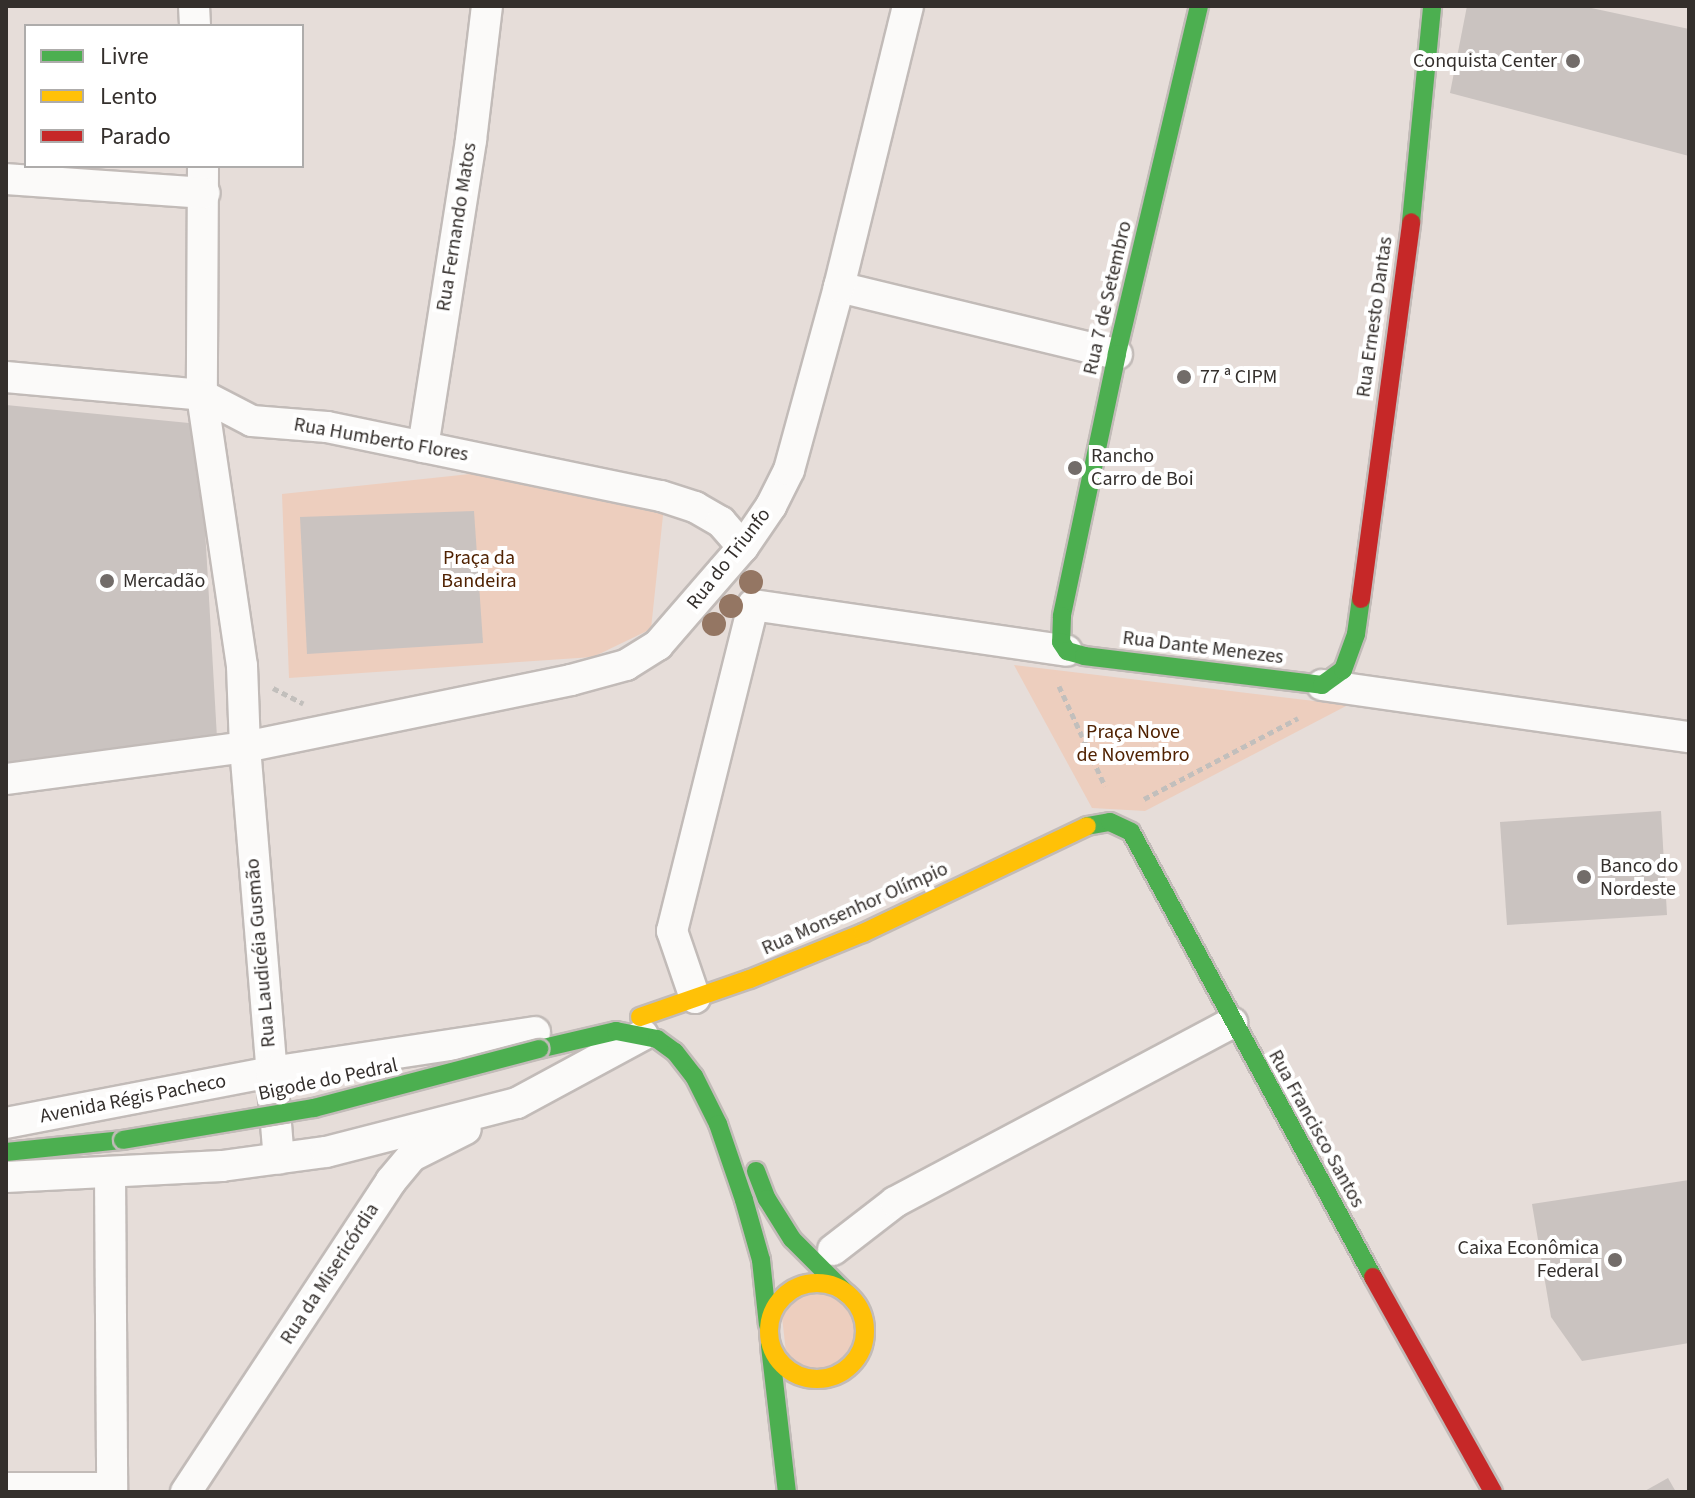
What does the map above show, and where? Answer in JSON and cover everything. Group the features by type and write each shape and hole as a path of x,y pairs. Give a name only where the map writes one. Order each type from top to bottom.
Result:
{"street":[{"name":"Rua Fernando Matos","path":"423,447 471,140 487,6"},
{"name":"Rua do Triunfo","path":"245,747 338,725 571,680 626,665 658,645 743,547 771,506 789,470 839,287 908,6"},
{"name":"Rua 7 de Setembro","path":"1053,648 1062,645 1060,632 1117,354 1199,6"},
{"name":"Rua Ernesto Dantas","path":"1316,699 1343,670 1356,634 1410,228 1432,6"},
{"path":"6,179 204,180 202,395"},
{"path":"839,287 1117,354"},
{"name":"Rua Humberto Flores","path":"6,377 202,395 252,421 327,427 661,496 695,507 721,522 743,547"},
{"name":"Rua Laudicéia Gusmão","path":"202,395 242,666 245,747 279,1159"},
{"path":"6,1177 110,1174 326,1152 517,1103 642,1026 687,1009 672,931 753,605 1053,648"},
{"name":"Rua Dante Menezes","path":"1053,648 1190,671 1316,699"},
{"path":"1316,699 1689,737"},
{"path":"6,779 245,747"},
{"name":"Rua Monsenhor Olímpio","path":"539,1049 591,1034 642,1026 687,1009 863,933 1100,821 1114,823"},
{"name":"Rua Francisco Santos","path":"1114,823 1131,832 1232,1023 1493,1492"},
{"path":"833,1250 895,1202 1232,1023"},
{"path":"642,1026 668,1044 694,1076 718,1124 744,1200 761,1260 787,1492"},
{"name":"Avenida Régis Pacheco","path":"6,1123 271,1072 642,1026"},
{"name":"Bigode do Pedral","path":"123,1140 314,1108 539,1049"},
{"name":"Rua da Misericórdia","path":"186,1492 391,1181 412,1156 517,1103"},
{"path":"734,1113 767,1199 789,1236 846,1293 861,1312 865,1330 861,1351 848,1368 829,1378 807,1378 786,1369 770,1346"},
{"name":"Avenida Régis Pacheco","path":"6,1152 123,1140"},
{"path":"6,1488 112,1490 110,1174"},
{"path":"768,1325 780,1299 799,1286 824,1283 846,1293"}],"path":[{"path":"1053,648 1104,783 1114,823"},
{"path":"242,666 270,687 338,725"},
{"path":"1114,823 1127,808 1316,699"}],"green space":[{"name":"Praça da Bandeira","path":"489,472 664,506 651,629 593,657 289,678 282,494"},
{"name":"Praça Nove de Novembro","path":"1014,665 1348,705 1145,811 1092,808"},
{"path":"824,1283 846,1293 861,1312 865,1330 861,1351 848,1368 829,1378 807,1378 788,1370 780,1299 799,1286"}],"building":[{"name":"Conquista Center","path":"1467,6 1582,6 1689,29 1689,156 1450,93"},
{"name":"Mercadão","path":"6,405 199,424 217,738 6,764"},
{"path":"474,511 483,643 307,654 300,517"},
{"name":"Banco do Nordeste","path":"1661,811 1667,915 1507,925 1500,822"},
{"name":"Caixa Econômica Federal","path":"1689,1180 1689,1343 1582,1361 1551,1317 1532,1204"},
{"path":"1668,1478 1676,1492 1643,1492"}],"traffic: fast":[{"path":"1199,6 1117,354 1062,616 1061,642 1067,651 1084,656 1322,685 1343,670 1356,634 1361,599"},
{"path":"1411,222 1432,6"},
{"path":"1087,826 1110,822 1131,832 1373,1277"},
{"path":"539,1049 616,1031 657,1039 675,1052 694,1076 718,1124 744,1200 761,1260 768,1325"},
{"path":"123,1140 314,1108 539,1049"},
{"path":"6,1152 123,1140"},
{"path":"756,1171 767,1199 792,1239 846,1293"},
{"path":"770,1346 787,1492"}],"traffic: slow":[{"path":"640,1017 750,979 863,933 1087,826"},
{"path":"817,1283 835,1287 851,1297 861,1313 865,1331 861,1349 851,1365 835,1375 817,1379 799,1375 783,1365 773,1349 769,1331 773,1313 783,1297 799,1287 817,1283"}],"traffic: jam":[{"path":"1361,599 1411,222"},
{"path":"1373,1277 1493,1492"}],"place":[{"name":"Conquista Center","path":"1573,61"},
{"name":"77 ª CIPM","path":"1184,377"},
{"name":"Rancho Carro de Boi","path":"1075,468"},
{"name":"Mercadão","path":"107,581"},
{"name":"Banco do Nordeste","path":"1584,877"},
{"name":"Caixa Econômica Federal","path":"1615,1260"}]}
